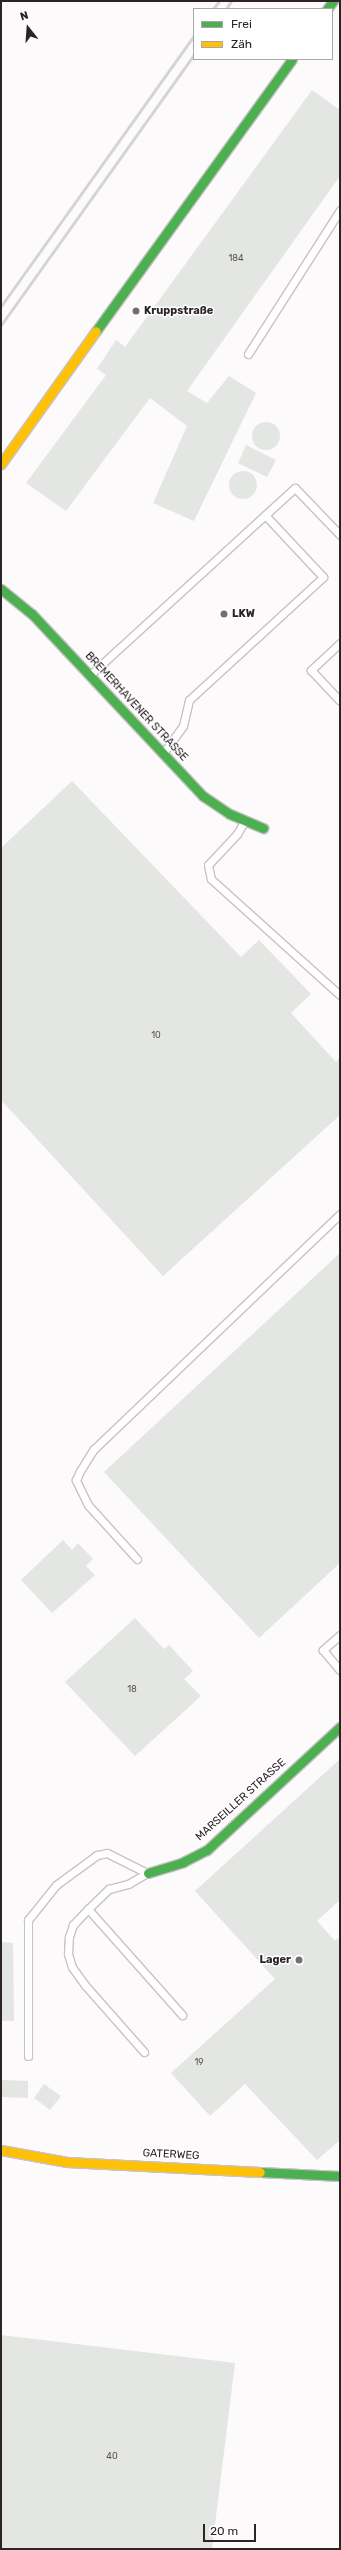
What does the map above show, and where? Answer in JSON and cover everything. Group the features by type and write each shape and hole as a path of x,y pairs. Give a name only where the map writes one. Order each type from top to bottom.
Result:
{"street":[{"path":"1,464 291,60"},
{"name":"BREMERHAVENER STRASSE","path":"1,589 32,614 203,796 230,814 263,828"},
{"name":"MARSEILLER STRASSE","path":"148,1873 183,1862 207,1850 340,1726"},
{"name":"GATERWEG","path":"1,2150 67,2162 340,2176"}],"lane":[{"path":"248,354 340,210"},
{"path":"90,675 295,488 340,535"},
{"path":"163,754 183,726 189,700 323,578 265,515"},
{"path":"340,643 311,670 340,701"},
{"path":"245,820 237,834 208,865 211,880 340,995"},
{"path":"137,1559 88,1505 76,1480 80,1471 99,1443 340,1214"},
{"path":"340,1635 323,1650 340,1670"},
{"path":"28,2056 28,1920 56,1885 97,1855 107,1853 148,1873"},
{"path":"144,2052 85,1985 72,1966 68,1954 69,1937 73,1925 88,1909 109,1889 128,1884 148,1873"},
{"path":"88,1909 182,2015"}],"building":[{"path":"312,90 340,110 340,176 187,391 207,403 229,376 256,393 194,521 153,503 187,426 150,398 66,511 26,483 106,375 97,369 116,340 125,347"},
{"path":"266,422 276,426 280,436 276,446 266,450 256,446 252,436 256,426"},
{"path":"246,445 276,460 267,477 238,463"},
{"path":"243,471 253,475 257,485 253,495 243,499 233,495 229,485 233,475"},
{"path":"72,781 241,957 259,940 311,994 291,1013 336,1062 340,1057 340,1115 163,1276 1,1100 1,848"},
{"path":"340,1253 340,1563 259,1638 104,1472"},
{"path":"63,1540 72,1550 78,1543 93,1559 86,1566 95,1575 52,1613 21,1580"},
{"path":"135,1618 164,1649 169,1645 193,1671 184,1679 201,1696 135,1756 65,1682"},
{"name":"Lager","path":"340,1759 340,1900 317,1921 335,1941 340,1937 340,2140 317,2160 245,2084 210,2116 171,2073 275,1979 195,1891"},
{"path":"1,1942 13,1943 14,2021 1,2021"},
{"path":"1,2080 28,2081 28,2098 1,2097"},
{"path":"44,2084 61,2096 50,2110 34,2098"},
{"path":"1,2335 235,2363 212,2549 1,2549"}],"railway":[{"path":"214,8 219,1"},
{"path":"227,8 231,1"},
{"path":"1,306 193,36"},
{"path":"1,325 193,55"}],"traffic: fast":[{"path":"328,8 333,1"},
{"path":"96,331 291,60"},
{"path":"1,589 32,614 203,796 230,814 263,828"},
{"path":"148,1873 183,1862 207,1850 340,1727"},
{"path":"260,2172 340,2176"}],"traffic: slow":[{"path":"1,464 96,331"},
{"path":"1,2150 67,2162 260,2172"}],"place":[{"name":"Kruppstraße","path":"136,311"},
{"name":"LKW","path":"224,614"},
{"name":"Lager","path":"299,1960"}]}
